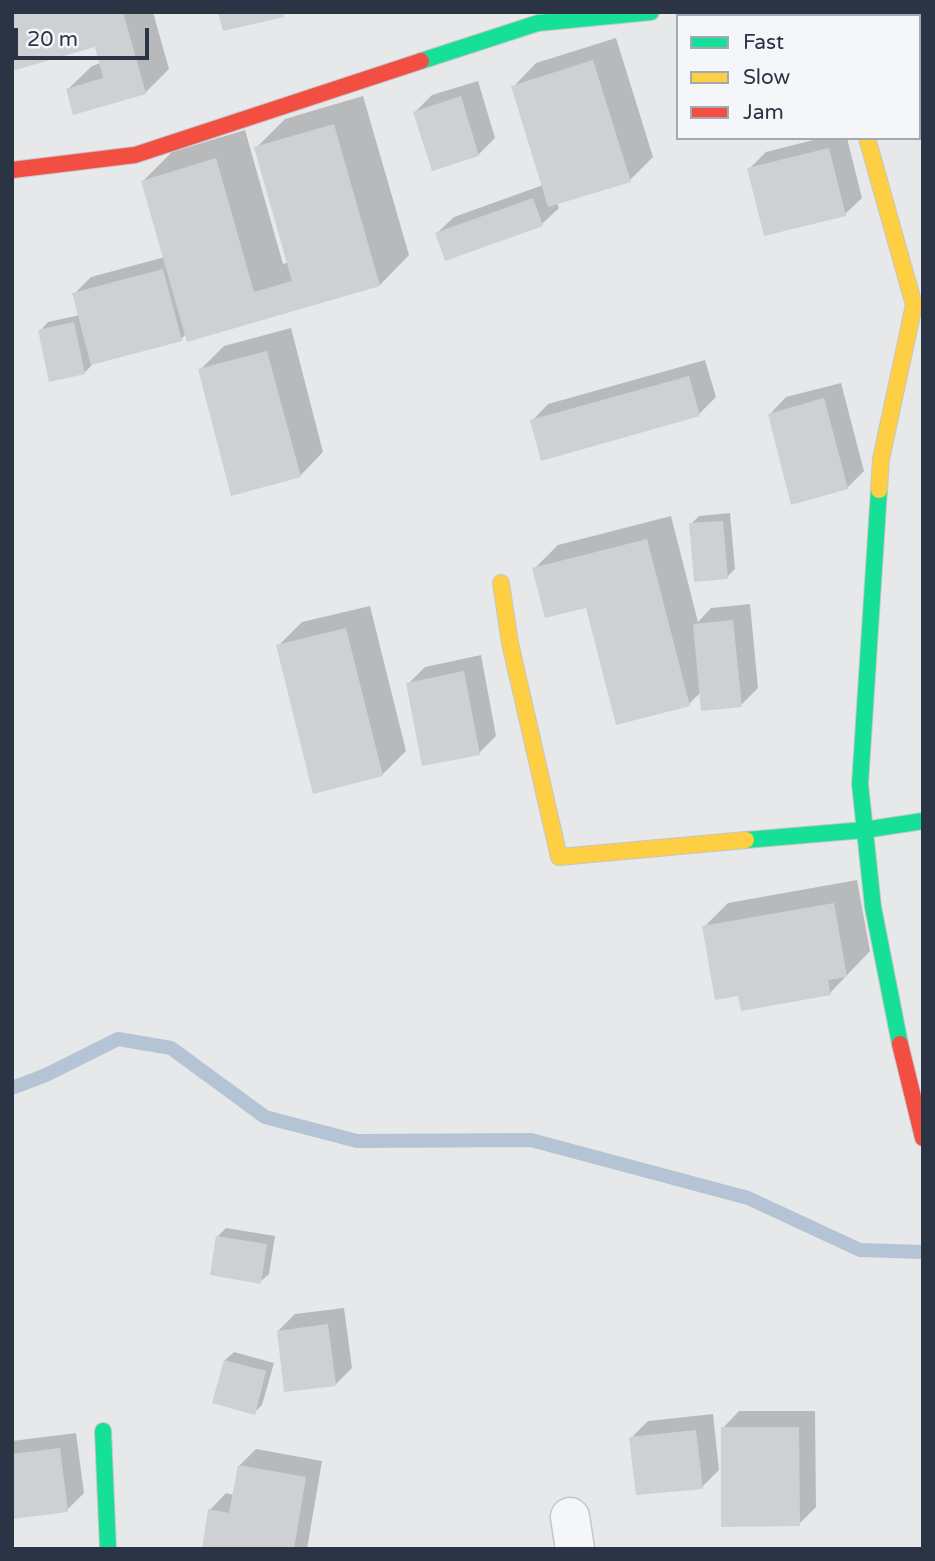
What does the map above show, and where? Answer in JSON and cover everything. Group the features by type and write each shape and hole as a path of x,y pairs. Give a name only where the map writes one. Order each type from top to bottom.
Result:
{"street":[{"path":"12,170 135,155 538,23 651,12"},
{"path":"818,12 840,14"},
{"path":"868,140 914,304 881,459 860,784 873,907 908,1083 923,1138"},
{"path":"501,583 510,643 559,857 864,830 923,821"},
{"path":"103,1431 108,1549"}],"building":[{"path":"12,12 123,12 146,94 73,115 66,89 103,78 95,47 12,71"},
{"path":"218,12 283,12 284,17 223,31"},
{"path":"593,60 631,182 548,207 511,86"},
{"path":"461,96 479,156 432,171 413,112"},
{"path":"334,124 380,286 187,342 141,181 216,158 254,292 292,281 254,147"},
{"path":"829,148 846,216 764,236 747,168"},
{"path":"533,198 543,226 445,261 435,233"},
{"path":"163,269 182,341 91,365 72,293"},
{"path":"74,322 85,374 49,382 38,330"},
{"path":"267,351 301,477 231,496 198,369"},
{"path":"689,376 700,416 541,461 530,420"},
{"path":"824,398 848,489 791,505 768,414"},
{"path":"723,521 728,579 694,582 689,523"},
{"path":"647,539 690,706 616,725 586,608 545,618 532,568"},
{"path":"733,620 742,707 701,711 693,624"},
{"path":"346,628 383,776 313,794 276,645"},
{"path":"464,671 480,755 422,766 406,683"},
{"path":"834,903 847,977 828,980 831,995 741,1011 738,996 715,1000 702,926"},
{"path":"216,1236 267,1244 261,1284 210,1275"},
{"path":"328,1324 336,1386 284,1392 277,1331"},
{"path":"224,1360 266,1371 255,1415 212,1403"},
{"path":"721,1427 799,1427 800,1526 721,1527"},
{"path":"696,1430 703,1489 636,1495 629,1437"},
{"path":"60,1448 68,1512 12,1519 12,1454"},
{"path":"238,1465 306,1477 294,1549 202,1549 208,1509 229,1513"}],"waterway":[{"path":"12,1088 46,1075 118,1039 171,1048 265,1117 357,1141 531,1140 748,1198 860,1250 923,1252"}],"traffic: fast":[{"path":"421,61 538,23 651,12"},
{"path":"879,490 860,784 873,907 900,1044"},
{"path":"746,840 864,830 923,821"},
{"path":"103,1431 108,1549"}],"traffic: slow":[{"path":"868,140 914,305 881,459 879,490"},
{"path":"501,583 510,643 559,857 746,840"}],"traffic: jam":[{"path":"12,170 135,155 421,61"},
{"path":"900,1044 923,1138"}]}
